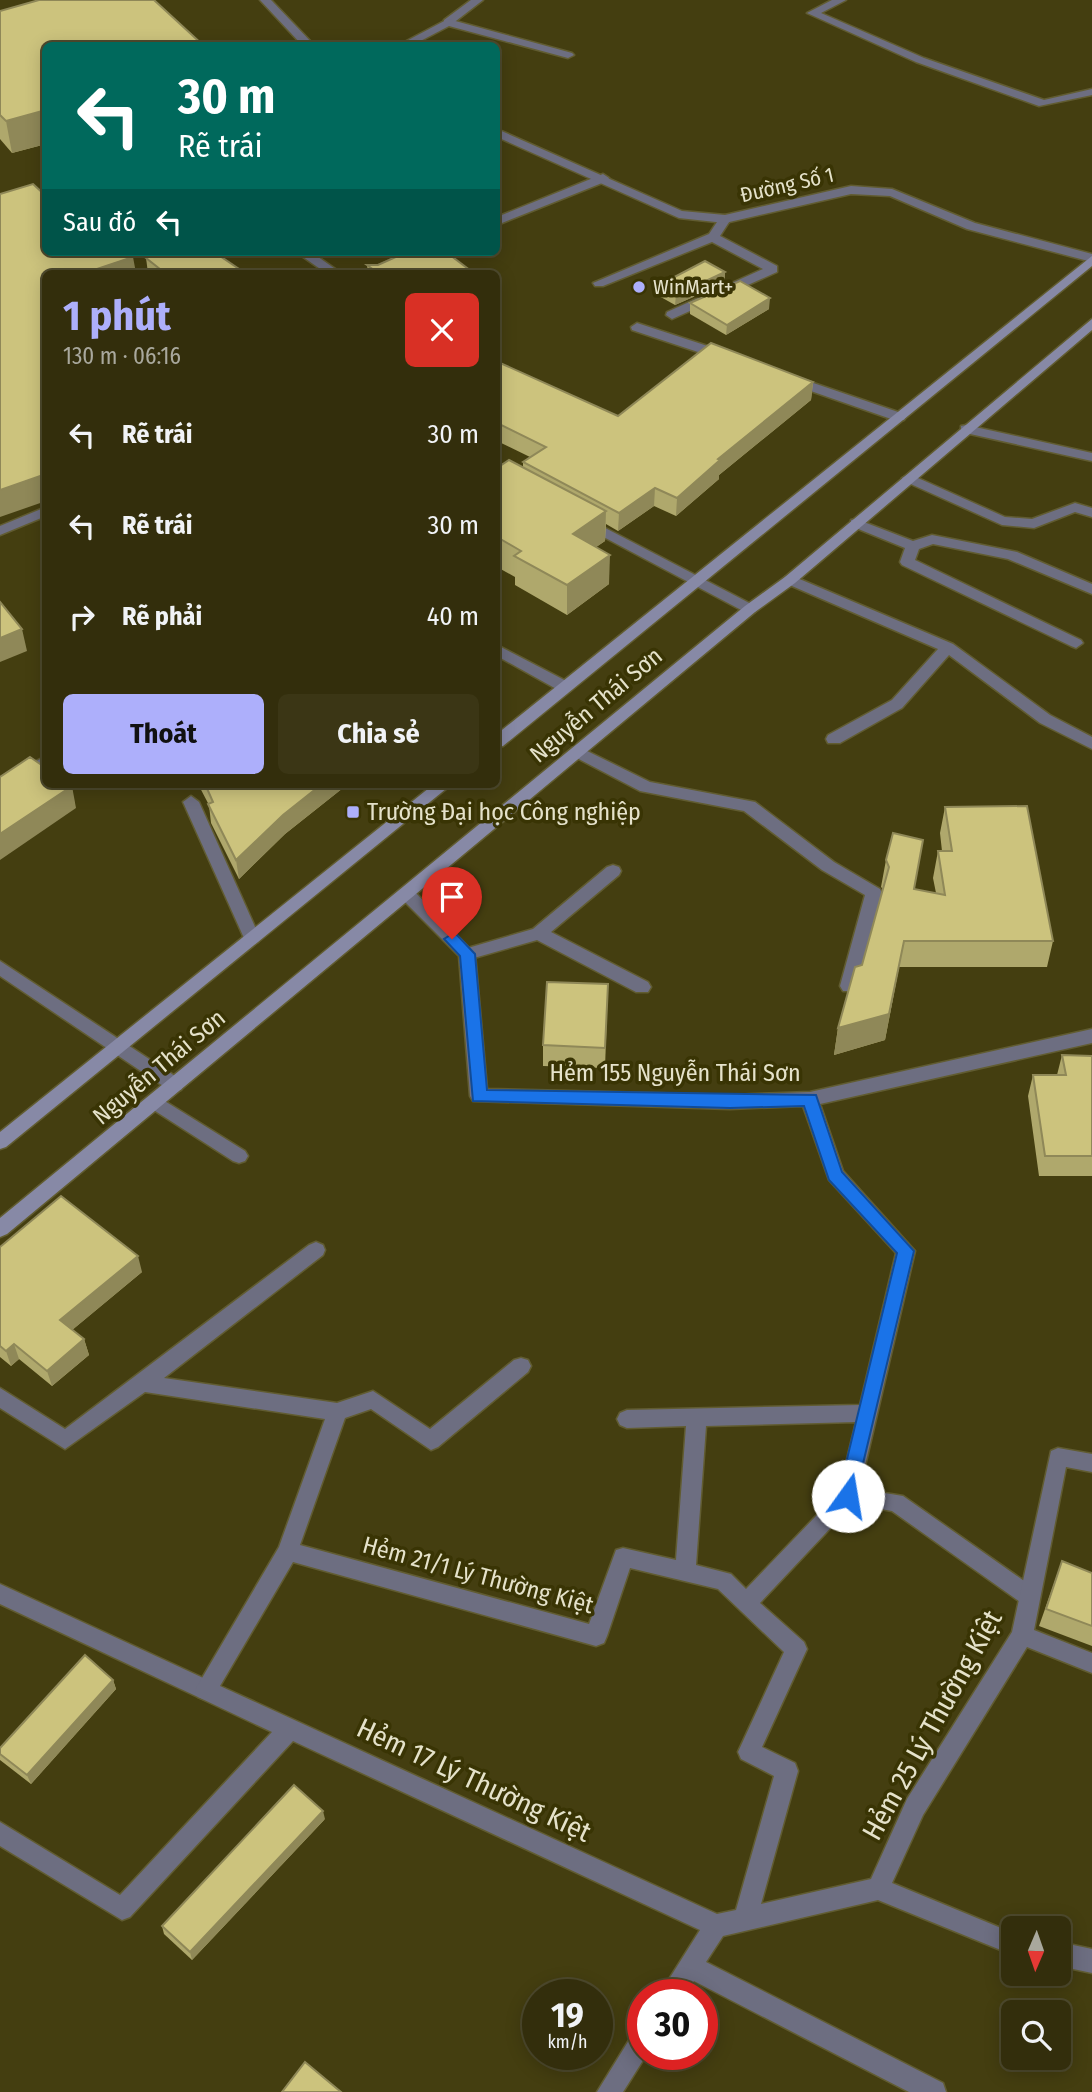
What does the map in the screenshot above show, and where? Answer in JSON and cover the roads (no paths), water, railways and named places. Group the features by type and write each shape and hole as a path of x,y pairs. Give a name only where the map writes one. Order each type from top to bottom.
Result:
{"main road":[{"name":"Nguyễn Thái Sơn","path":"500,740 1092,259"},
{"name":"Nguyễn Thái Sơn","path":"0,1229 750,608 790,580 1092,323"},
{"name":"Nguyễn Thái Sơn","path":"0,1142 439,788"}],"street":[{"path":"265,0 306,42"},
{"path":"410,42 448,22 478,0"},
{"path":"841,0 812,13 920,60 1043,104 1092,92"},
{"path":"448,22 568,55"},
{"name":"Đường Số 1","path":"500,134 680,214 726,219 851,190 892,193 971,226 1092,259"},
{"path":"500,219 603,178"},
{"path":"599,283 713,237 726,219"},
{"path":"672,315 773,269 713,237"},
{"path":"308,256 330,270"},
{"path":"374,270 409,256"},
{"path":"637,327 742,363"},
{"path":"781,376 899,417"},
{"path":"966,429 1092,457"},
{"path":"909,478 1002,521 1034,524 1075,507 1092,513"},
{"path":"568,512 750,608"},
{"path":"0,531 42,513"},
{"path":"856,523 913,546 932,539 1012,555 1092,589"},
{"path":"913,546 907,562 1076,643"},
{"path":"790,580 948,647 1045,719 1092,744"},
{"path":"834,739 897,704 948,647"},
{"path":"500,652 565,687"},
{"path":"579,752 646,787 749,806 828,866 874,893 849,986"},
{"path":"0,787 42,763"},
{"path":"191,802 252,938"},
{"path":"407,894 467,954 539,933 612,871"},
{"path":"539,933 642,987"},
{"name":"Hẻm 155 Nguyễn Thái Sơn","path":"467,954 479,1096 730,1102 810,1099 1092,1035"},
{"path":"0,967 175,1085"},
{"path":"746,1605 848,1496 906,1251 835,1175 810,1099"},
{"path":"155,1102 239,1156"},
{"path":"0,1397 65,1440 316,1250"},
{"path":"142,1383 337,1412 373,1400 431,1441 521,1366"},
{"path":"206,1690 288,1551 337,1412"},
{"path":"628,1419 867,1413"},
{"path":"685,1572 697,1418"},
{"name":"Hẻm 25 Lý Thường Kiệt","path":"878,1889 915,1807 1022,1635 1058,1457 1092,1463"},
{"path":"848,1496 896,1502 1030,1597"},
{"name":"Hẻm 21/1 Lý Thường Kiệt","path":"288,1551 596,1636 622,1557 724,1581 746,1605 796,1649 749,1752 788,1771 745,1919"},
{"name":"Hẻm 17 Lý Thường Kiệt","path":"0,1594 716,1926"},
{"path":"1022,1635 1092,1663"},
{"path":"0,1833 122,1909 290,1728"},
{"path":"681,1979 716,1926 878,1889 1001,1939"},
{"path":"1071,1957 1092,1961"},
{"path":"690,1966 934,2092"},
{"path":"609,2092 627,2064"}],"place":[{"name":"WinMart+","path":"639,287"},
{"name":"Trường Đại học Công nghiệp","path":"353,812"}]}
